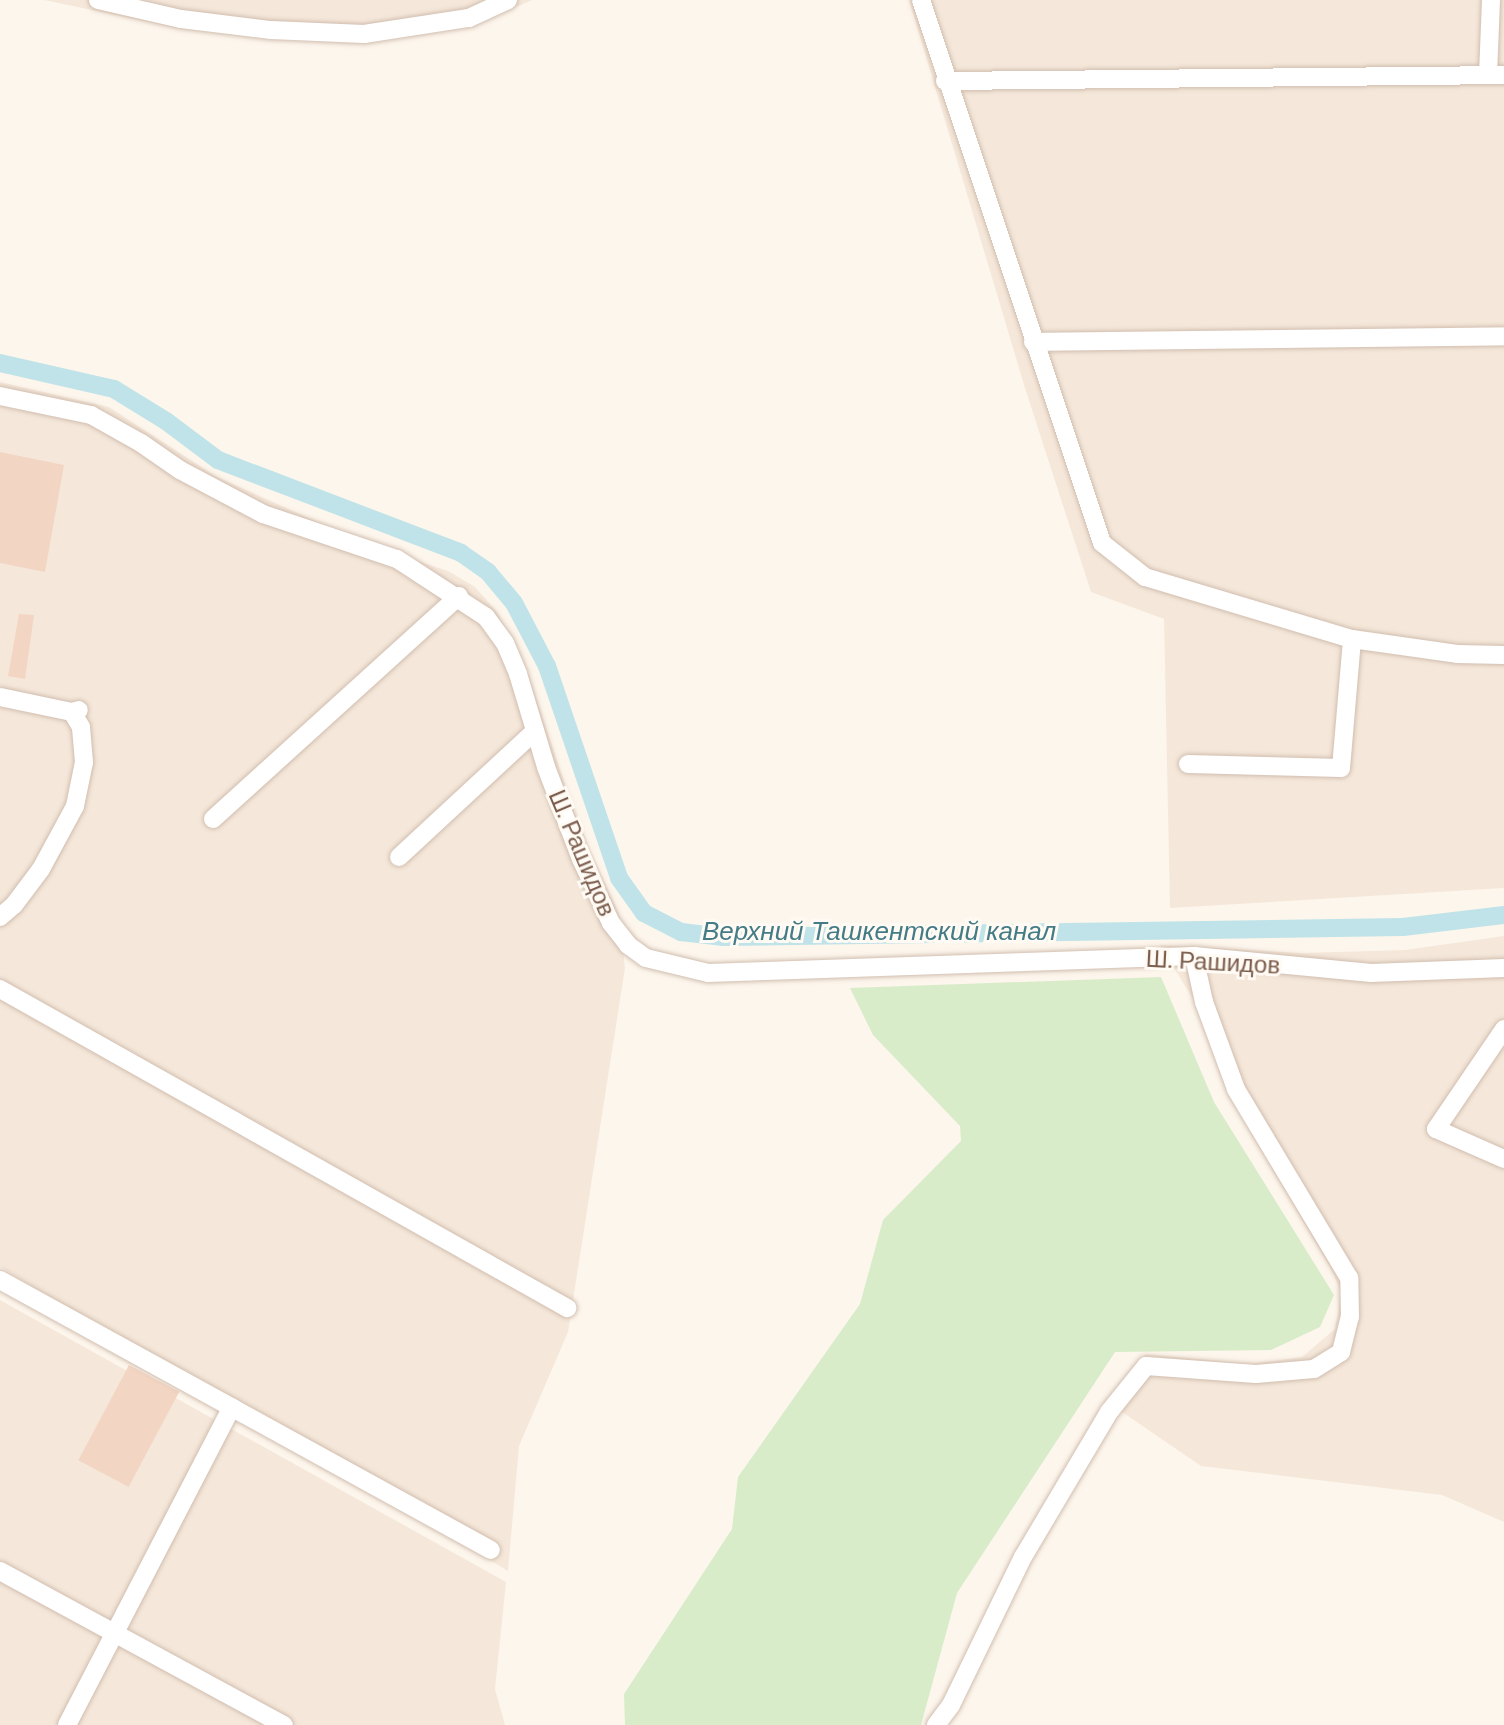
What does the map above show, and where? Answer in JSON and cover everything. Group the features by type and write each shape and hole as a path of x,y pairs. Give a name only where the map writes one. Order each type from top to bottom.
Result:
{"street":[{"path":"98,0 181,19 271,30 364,34 469,18 507,0"},
{"path":"181,19 190,0"},
{"path":"921,0 945,81 1102,543 1145,577 1352,639 1457,654 1504,655"},
{"path":"945,81 1496,75 1491,0"},
{"path":"1033,342 1504,336"},
{"name":"Ш. Рашидов","path":"0,396 91,415 226,496 263,514 397,559 459,596 486,617 505,643 581,859 611,923 628,945 646,958 708,973 1194,956 1371,973 1504,968"},
{"path":"213,819 459,596"},
{"path":"1188,764 1341,768 1352,639"},
{"path":"0,697 75,711 81,727 84,762 75,806 41,869 14,905 0,917"},
{"path":"399,857 535,731"},
{"path":"936,1725 951,1705 1023,1557 1109,1412 1146,1366 1256,1374 1314,1369 1341,1352 1350,1317 1349,1278 1236,1089 1204,1002 1194,956"},
{"path":"0,989 567,1308"},
{"path":"1504,1029 1436,1129 1504,1159"},
{"path":"0,1280 491,1550"},
{"path":"67,1725 232,1407"},
{"path":"0,1571 284,1725"}],"shaded area":[{"path":"44,0 532,0 477,24 362,41 182,29"},
{"path":"909,0 1504,0 1504,888 1170,908 1164,619 1091,592 1025,388"},
{"path":"0,382 109,407 217,477 372,546 448,571 475,587 498,613 528,674 576,817 619,914 625,968 568,1332 519,1446 508,1571 0,1267"},
{"path":"1504,936 1504,1522 1442,1495 1201,1466 1109,1403 1146,1354 1251,1364 1302,1357 1335,1329 1341,1292 1330,1267 1228,1094 1195,1002 1160,945 1301,953 1405,950"},
{"path":"0,1300 506,1582 495,1689 505,1725 0,1725"}],"green space":[{"path":"1161,977 1214,1102 1334,1295 1320,1327 1271,1350 1115,1352 957,1593 921,1725 625,1725 624,1694 732,1529 738,1477 860,1304 883,1220 961,1141 960,1126 873,1035 850,988"}],"building":[{"path":"0,452 64,465 45,572 0,563"},
{"path":"19,614 34,615 25,679 8,676"},
{"path":"129,1365 179,1392 129,1487 78,1460"}],"waterway":[{"name":"Верхний Ташкентский канал","path":"0,363 114,389 166,421 218,460 461,553 488,572 514,603 547,666 619,878 644,913 681,932 724,937 1403,927 1504,915"}]}
